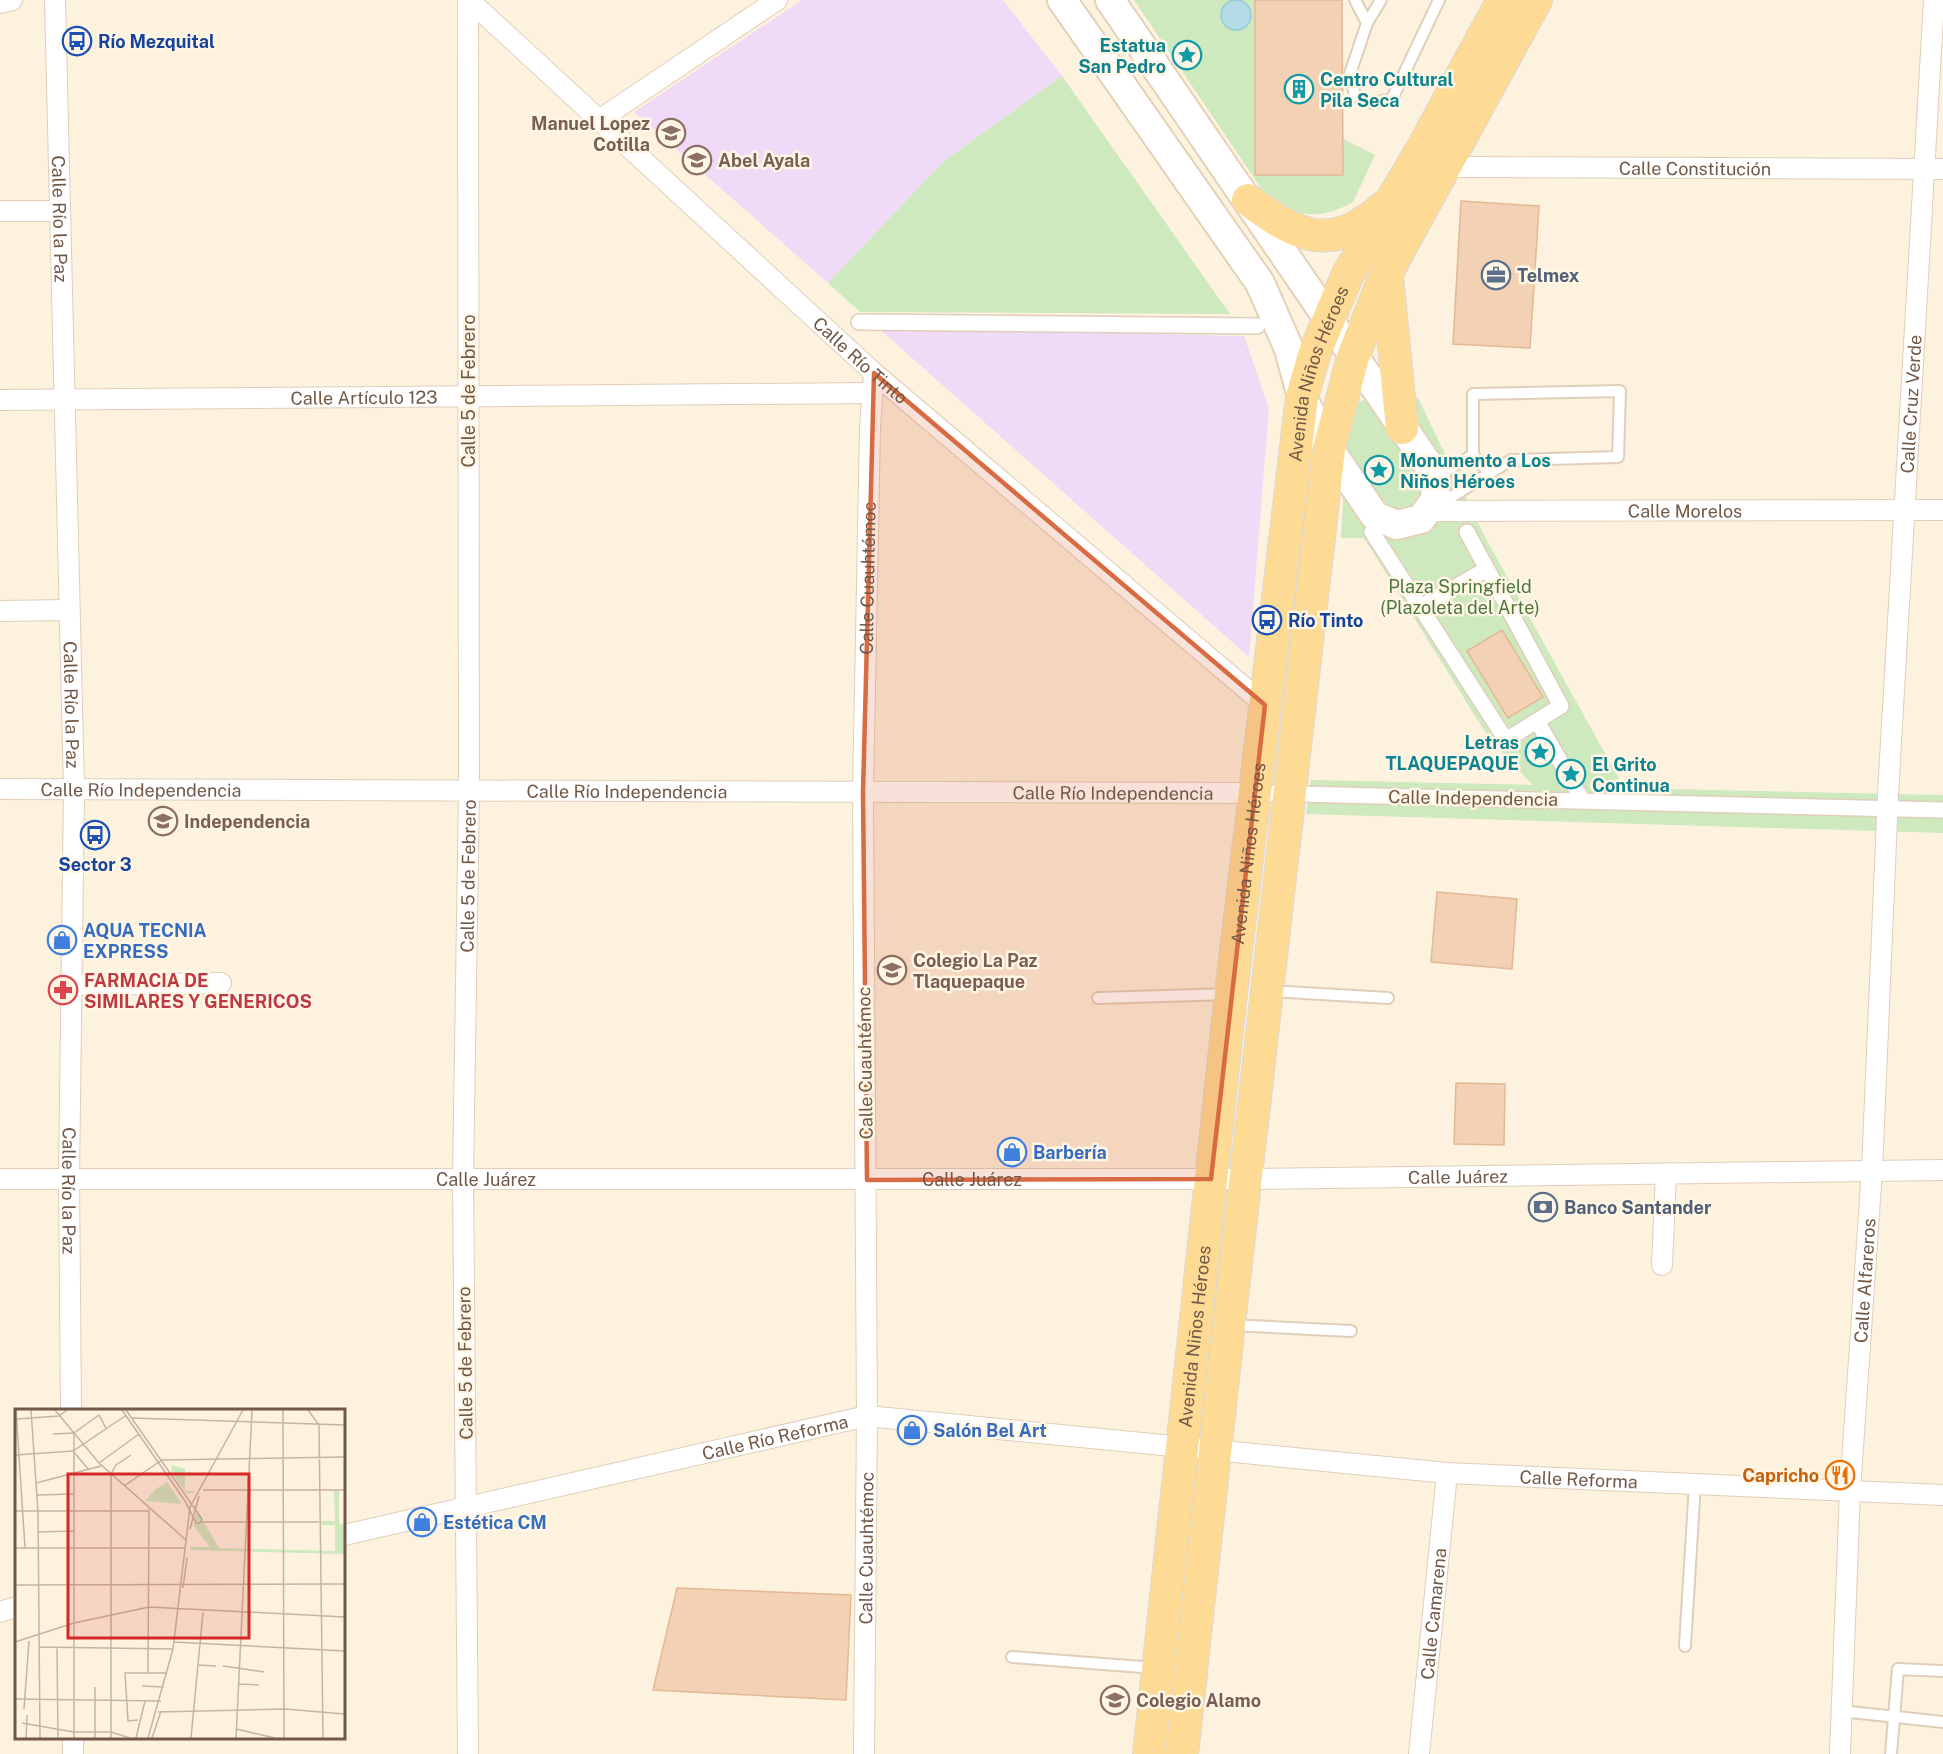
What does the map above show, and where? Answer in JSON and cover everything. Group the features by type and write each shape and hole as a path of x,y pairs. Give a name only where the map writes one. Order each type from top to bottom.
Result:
{"main road":[{"path":"1062,0 1260,283 1289,349 1302,397 1329,449 1375,516 1391,524 1410,524 1429,511 1435,500 1436,476 1110,0"},
{"name":"Avenida Niños Héroes","path":"1149,1754 1211,1179 1302,397 1328,316 1348,274 1392,200 1503,0"},
{"name":"Avenida Niños Héroes","path":"1182,1754 1228,1324 1329,449 1353,357 1386,274 1536,0"},
{"path":"1248,200 1292,230 1325,236 1356,227 1392,200"},
{"path":"1386,274 1402,428"}],"street":[{"path":"0,3 12,0"},
{"name":"Calle Río la Paz","path":"55,0 74,790 69,1178 71,1409"},
{"name":"Calle Río Tinto","path":"469,0 874,373 1265,705"},
{"name":"Calle 5 de Febrero","path":"468,1754 463,1178 469,791 469,0"},
{"path":"599,120 777,0"},
{"name":"Calle Cruz Verde","path":"1887,808 1904,510 1934,169 1934,0"},
{"name":"Calle Constitución","path":"1446,167 1934,169"},
{"path":"0,212 60,211"},
{"path":"859,322 1257,326"},
{"name":"Calle Cuauhtémoc","path":"864,1754 867,1180 862,792 874,373"},
{"name":"Calle Artículo 123","path":"0,400 872,393"},
{"name":"Calle Morelos","path":"1429,511 1943,510"},
{"path":"1372,532 1506,740 1561,706 1467,532"},
{"path":"1419,608 1487,569"},
{"path":"0,611 69,610"},
{"path":"1537,721 1583,801"},
{"name":"Calle Río Independencia","path":"0,789 1256,793"},
{"name":"Calle Independencia","path":"1256,793 1943,810"},
{"name":"Calle Alfareros","path":"1840,1754 1850,1491 1872,1170 1887,808"},
{"path":"72,985 221,983"},
{"name":"Calle Juárez","path":"0,1179 1245,1179 1943,1170"},
{"path":"1662,1265 1666,1173"},
{"name":"Calle Río Reforma","path":"345,1534 467,1509 867,1416 1215,1451"},
{"name":"Calle Reforma","path":"1215,1451 1447,1473 1943,1495"},
{"name":"Calle Camarena","path":"1419,1754 1447,1473"},
{"path":"0,1612 15,1607"}],"lane":[{"path":"1356,0 1367,23"},
{"path":"1381,0 1367,23 1350,74 1355,95 1372,103 1392,99 1439,0"},
{"path":"1429,511 1511,460 1618,457 1620,391 1473,394 1473,455 1490,473"},
{"path":"1436,476 1473,455"},
{"path":"1266,991 1388,998"},
{"path":"1098,998 1232,994"},
{"path":"1228,1324 1351,1331"},
{"path":"1685,1646 1695,1484"},
{"path":"1012,1657 1158,1668"},
{"path":"1891,1754 1898,1669 1943,1671"},
{"path":"1841,1711 1943,1722"}],"highlighted area":[{"path":"874,373 1265,705 1211,1179 867,1180 863,792"}],"shaded area":[{"path":"802,0 1003,0 1062,76 944,161 828,283 634,112"},
{"path":"877,327 1244,336 1269,409 1249,657"}],"green space":[{"path":"1134,0 1255,0 1255,175 1343,175 1343,139 1375,155 1353,202 1331,212 1311,214 1291,210 1269,200"},
{"path":"1062,76 1230,314 860,312 828,283 944,161"},
{"name":"Plaza Springfield (Plazoleta del Arte)","path":"1387,390 1418,398 1485,537 1624,788 1943,795 1943,833 1306,814 1311,780 1533,785 1492,743 1364,538 1341,538 1347,433 1359,402"}],"water":[{"path":"1236,0 1247,4 1251,15 1247,26 1236,30 1225,26 1221,15 1225,4"}],"building":[{"name":"Centro Cultural Pila Seca","path":"1255,0 1342,0 1343,175 1255,175"},
{"name":"Telmex","path":"1461,201 1539,206 1530,348 1453,344"},
{"path":"1502,630 1543,697 1508,718 1467,651"},
{"path":"1437,892 1517,899 1512,969 1431,962"},
{"path":"1456,1083 1505,1084 1504,1145 1454,1144"},
{"path":"677,1588 851,1595 846,1700 653,1690"}],"place":[{"name":"Río Mezquital","path":"77,41"},
{"name":"Estatua San Pedro","path":"1187,55"},
{"name":"Centro Cultural Pila Seca","path":"1299,89"},
{"name":"Manuel Lopez Cotilla","path":"671,133"},
{"name":"Abel Ayala","path":"697,160"},
{"name":"Telmex","path":"1496,275"},
{"name":"Monumento a Los Niños Héroes","path":"1379,470"},
{"name":"Río Tinto","path":"1267,620"},
{"name":"Letras TLAQUEPAQUE","path":"1540,752"},
{"name":"El Grito Continua","path":"1571,774"},
{"name":"Independencia","path":"163,821"},
{"name":"Sector 3","path":"95,835"},
{"name":"AQUA TECNIA EXPRESS","path":"62,940"},
{"name":"Colegio La Paz Tlaquepaque","path":"892,970"},
{"name":"FARMACIA DE SIMILARES Y GENERICOS","path":"63,990"},
{"name":"Barbería","path":"1012,1152"},
{"name":"Banco Santander","path":"1543,1207"},
{"name":"Salón Bel Art","path":"912,1430"},
{"name":"Capricho","path":"1840,1475"},
{"name":"Estética CM","path":"422,1522"},
{"name":"Colegio Alamo","path":"1115,1700"}]}
